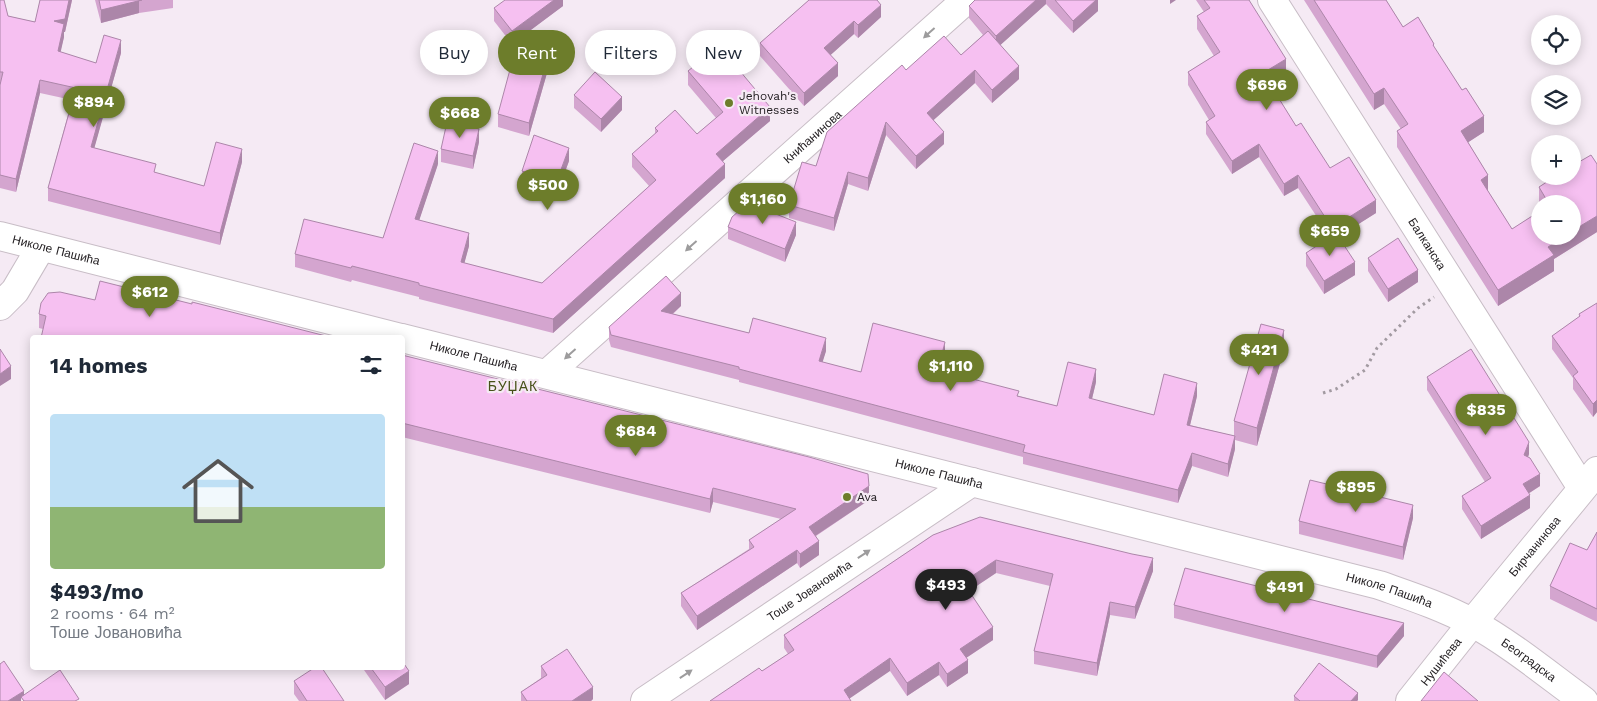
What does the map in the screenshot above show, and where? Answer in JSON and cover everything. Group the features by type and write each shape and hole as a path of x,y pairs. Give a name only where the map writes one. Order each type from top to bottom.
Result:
{"street":[{"name":"Книћанинова","path":"547,374 966,0"},
{"name":"Балканска","path":"1272,0 1453,285 1590,479"},
{"name":"Николе Пашића","path":"0,236 390,335"},
{"path":"0,306 15,291 42,247"},
{"name":"Николе Пашића","path":"405,339 1355,578 1436,605 1472,623"},
{"name":"Бирчанинова","path":"1472,623 1590,479"},
{"name":"Тоше Јовановића","path":"646,701 972,482"},
{"name":"Нушићева","path":"1410,701 1472,623"},
{"name":"Београдска","path":"1472,623 1500,640 1584,701"}],"path":[{"path":"1322,393 1336,389 1365,370 1377,348 1396,328 1418,308 1453,285"}],"building":[{"path":"0,0 4,0 8,16 35,22 40,0 69,0 65,19 54,21 64,24 58,51 96,63 104,35 121,40 91,147 156,164 154,172 204,186 216,142 242,149 220,233 48,188 76,88 40,80 16,179 0,175 0,85 3,72 0,72"},
{"path":"99,0 142,0 101,10"},
{"path":"505,0 554,0 513,30 511,30 494,8"},
{"path":"809,0 877,0 881,5 858,25 854,21 824,48 838,63 804,93 760,43"},
{"path":"975,0 1036,0 996,36 969,6"},
{"path":"1055,0 1096,0 1073,21"},
{"path":"1204,0 1249,0 1286,59 1263,73 1296,126 1301,123 1330,168 1349,157 1376,200 1332,228 1298,175 1284,184 1259,144 1232,161 1206,122 1215,116 1188,72 1220,52 1197,16 1210,8"},
{"path":"1314,0 1386,0 1403,27 1418,17 1433,45 1462,90 1466,88 1484,116 1461,131 1488,175 1481,180 1512,229 1531,217 1531,245 1551,245 1548,247 1554,255 1498,290 1397,131 1408,124 1384,88 1374,94"},
{"path":"988,31 1019,66 992,90 975,70 927,113 944,132 916,156 886,122 868,178 848,172 834,218 789,205 802,162 816,166 827,132 902,65 906,70 944,36 961,55"},
{"path":"509,75 543,75 529,123 498,114"},
{"path":"592,75 598,75 622,97 601,119 574,95"},
{"path":"691,75 743,75 770,107 716,154 725,164 553,319 352,266 351,268 295,254 304,219 383,238 414,143 438,151 415,219 469,233 461,262 542,283 656,180 632,154 658,131 655,128 675,110 697,134 723,112"},
{"path":"447,122 479,129 473,156 441,149"},
{"path":"534,135 569,148 556,183 522,171"},
{"path":"1591,155 1597,164 1597,216 1581,226 1581,195 1544,195 1539,187 1542,185 1581,185 1581,161"},
{"path":"748,203 796,222 785,249 728,227 732,217"},
{"path":"1336,233 1355,262 1324,281 1306,253"},
{"path":"1398,238 1418,270 1388,289 1368,258"},
{"path":"666,276 681,293 661,311 749,333 753,318 826,338 819,361 861,372 873,323 945,342 938,370 1019,391 1017,396 1057,406 1068,362 1096,369 1089,398 1154,415 1164,374 1197,383 1187,425 1235,436 1228,464 1192,453 1178,490 1023,452 1025,445 739,369 739,367 611,335 609,327"},
{"path":"100,281 322,335 42,335 46,316 39,314 41,303 48,293 60,292 95,300"},
{"path":"1597,303 1597,400 1593,404 1573,376 1578,372 1552,336 1580,316 1579,314"},
{"path":"1261,324 1284,330 1257,428 1234,421"},
{"path":"0,349 11,366 0,374"},
{"path":"1471,349 1529,442 1524,455 1530,458 1540,474 1523,484 1530,495 1481,526 1462,496 1491,478 1427,377"},
{"path":"405,356 809,457 868,474 869,486 809,527 819,541 800,554 797,550 697,616 681,593 754,547 749,540 796,509 713,488 710,499 405,424"},
{"path":"1310,480 1413,505 1403,547 1299,521"},
{"path":"980,517 1153,558 1135,607 1110,602 1097,663 1034,651 1053,574 996,560 963,582 993,627 960,649 968,660 947,674 939,662 907,683 890,658 844,690 851,701 710,701 759,668 762,671 794,650 784,635 933,535"},
{"path":"1597,532 1597,609 1550,586 1570,543 1587,550"},
{"path":"1185,568 1404,623 1377,656 1174,605"},
{"path":"567,649 593,687 572,701 527,701 521,692 547,675 541,666"},
{"path":"4,661 24,691 8,701 0,701 0,664"},
{"path":"1319,663 1358,693 1351,701 1300,701 1294,696"},
{"path":"405,665 409,671 385,687 372,670 405,670"},
{"path":"60,670 79,699 75,701 24,701 21,697"},
{"path":"311,670 323,670 344,701 307,701 294,681"},
{"path":"1444,672 1478,701 1421,701"}],"place":[{"name":"Jehovah's Witnesses","path":"729,103"},
{"name":"Ava","path":"847,497"}],"district":[{"name":"БУЏАК","path":"513,386"}]}
